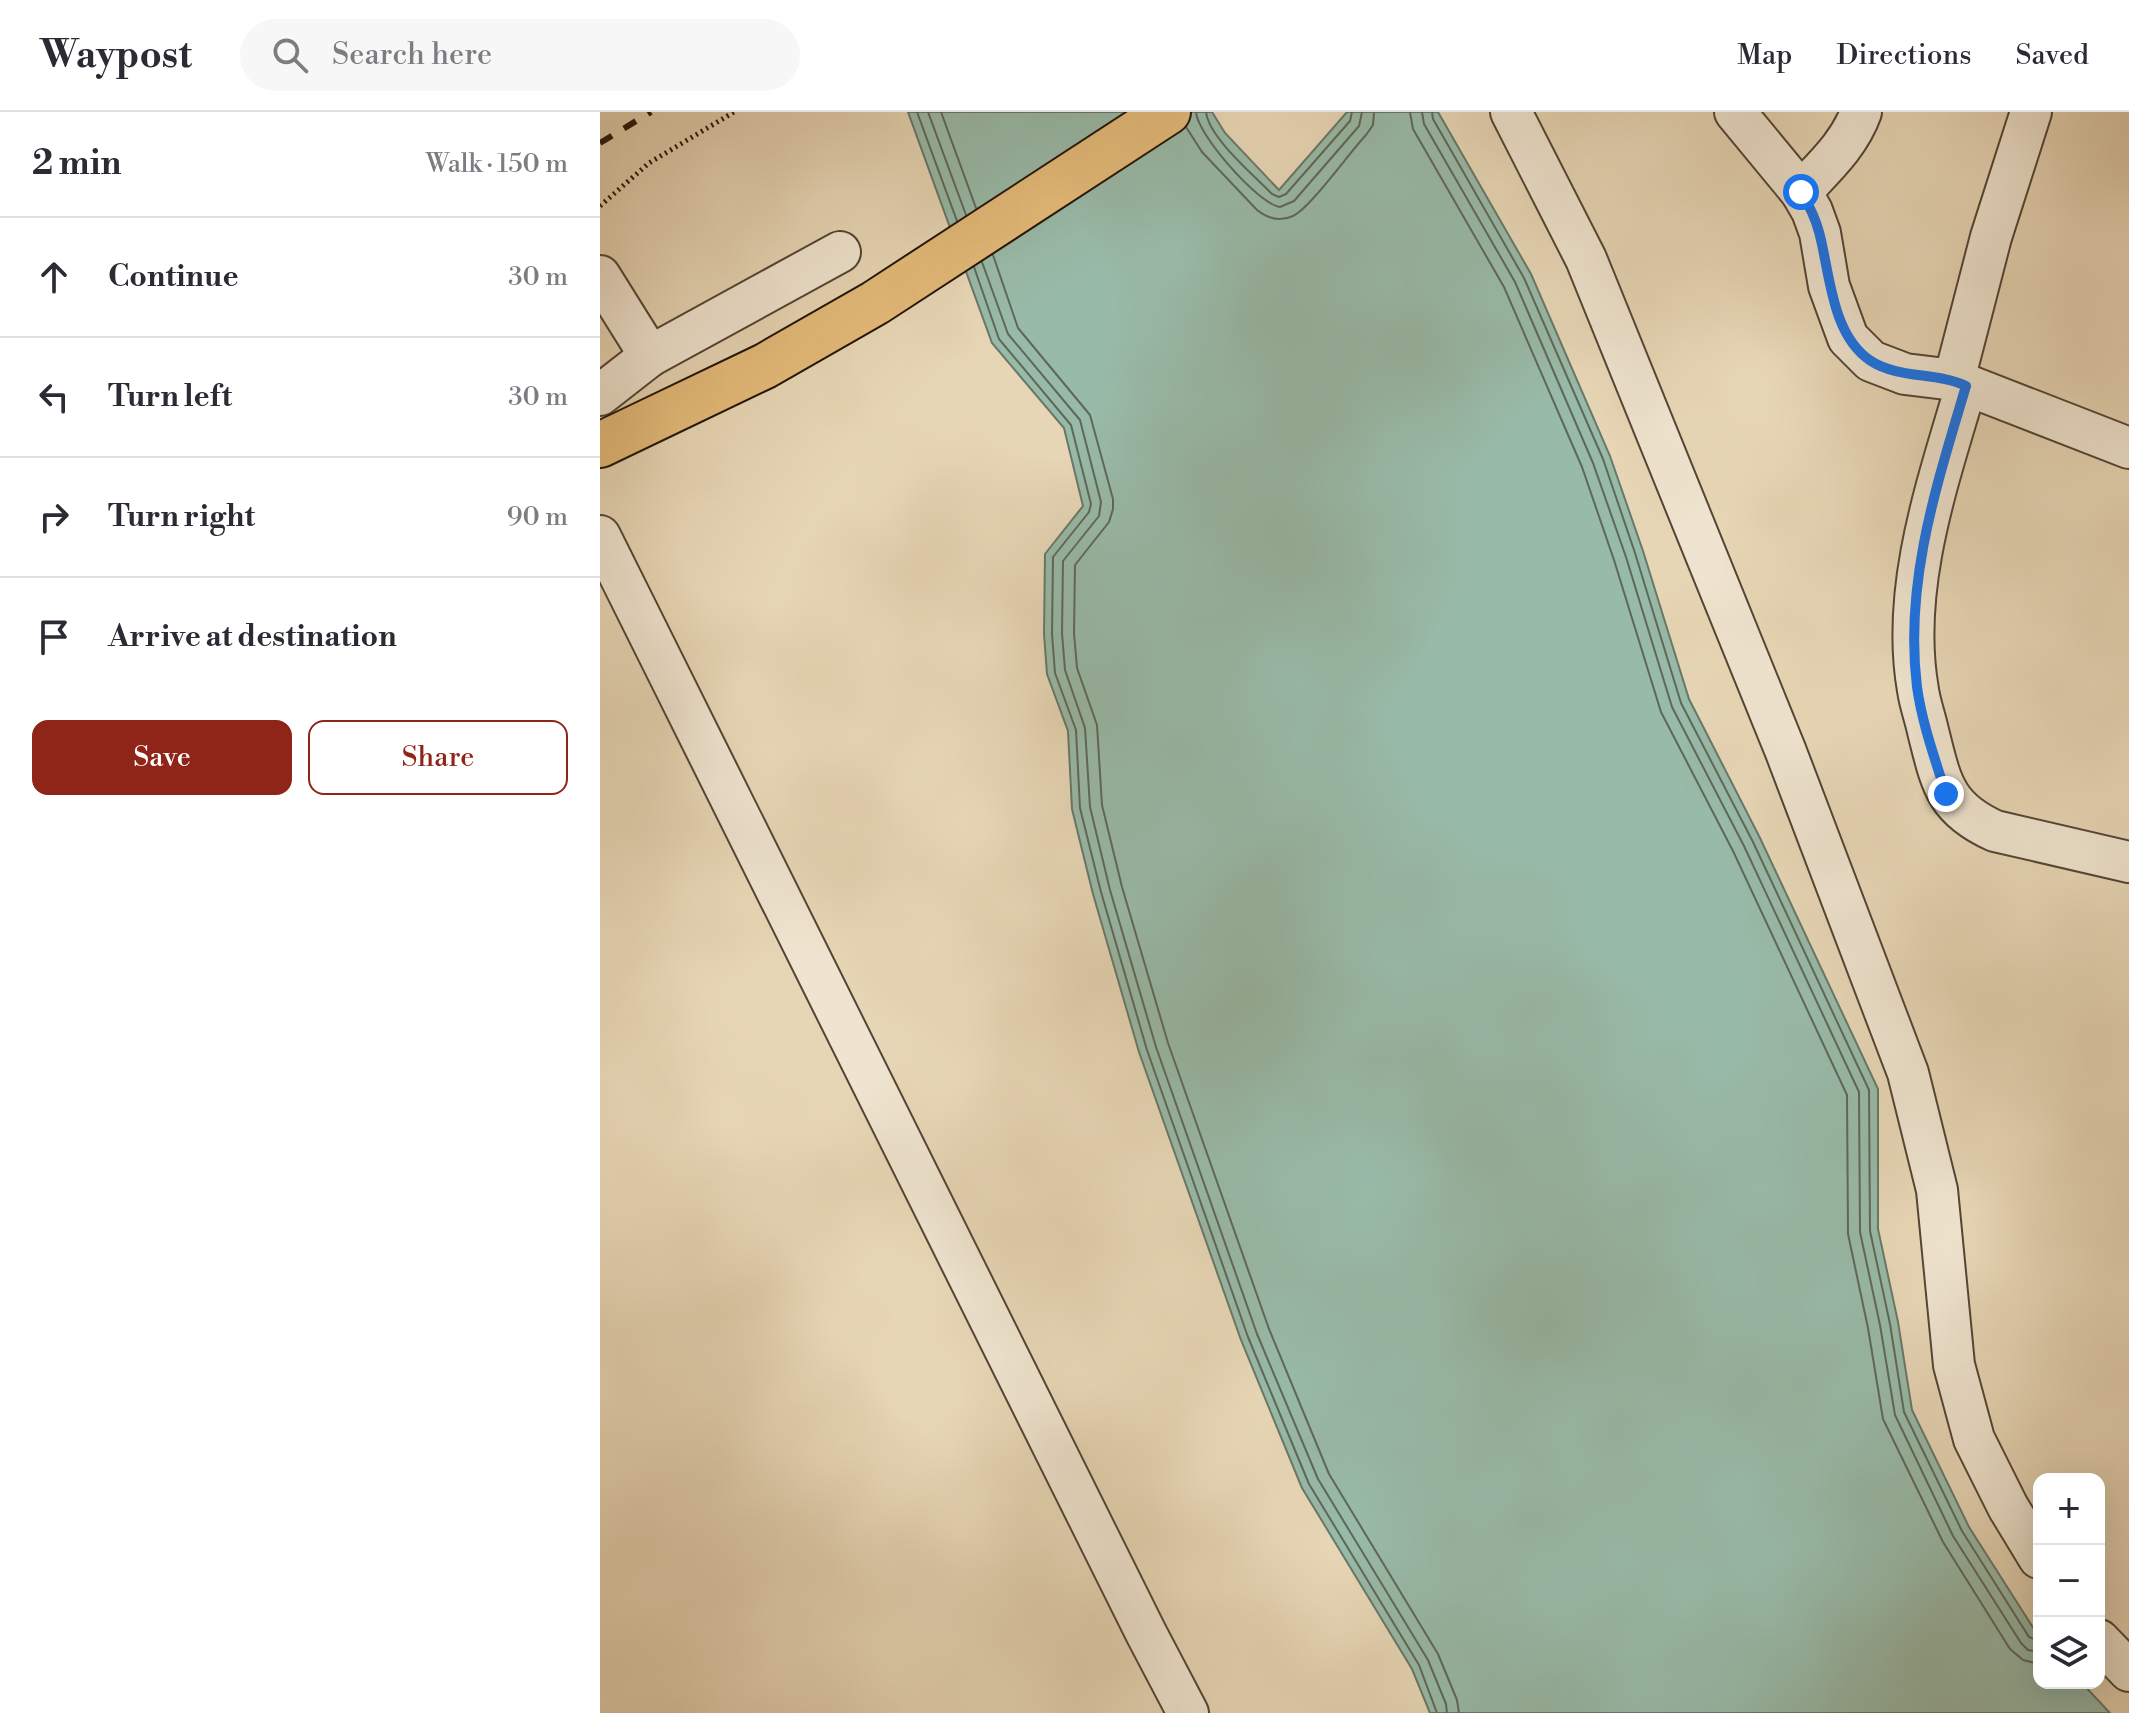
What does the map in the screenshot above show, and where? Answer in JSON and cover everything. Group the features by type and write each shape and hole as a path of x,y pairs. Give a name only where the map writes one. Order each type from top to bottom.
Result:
{"main road":[{"path":"600,445 765,366 875,303 1168,112"}],"street":[{"path":"1511,112 1586,259 1780,738 1908,1073 1937,1190 1954,1365 1974,1439 2008,1507 2033,1548"},
{"path":"1735,112 1801,192 1812,211 1820,233 1829,286 1848,338 1871,361 1905,374 1960,383 2129,448"},
{"path":"1801,192 1842,147 1854,131 1861,112"},
{"path":"2031,112 1991,237 1923,539 1915,619 1917,689 1946,794 1975,822 1995,831 2129,862"},
{"path":"600,395 650,356 840,252"},
{"path":"600,276 650,356"},
{"path":"600,536 1188,1713"},
{"path":"2105,1646 2129,1671"}],"path":[{"path":"600,206 649,163 734,112"}],"water":[{"path":"908,112 1212,112 1225,133 1279,190 1347,112 1438,112 1531,274 1610,456 1689,699 1760,838 1878,1089 1878,1229 1898,1322 1912,1410 1969,1527 2033,1628 2033,1689 2088,1689 2110,1713 1430,1713 1412,1669 1302,1488 1241,1340 1139,1052 1072,809 1068,731 1047,674 1045,554 1083,506 1064,428 992,343"}],"railway":[{"path":"600,143 651,112"}],"route":[{"path":"1801,192 1820,233 1829,286 1848,338 1871,361 1905,374 1954,380 1966,386 1923,539 1915,619 1917,689 1946,794"}]}
